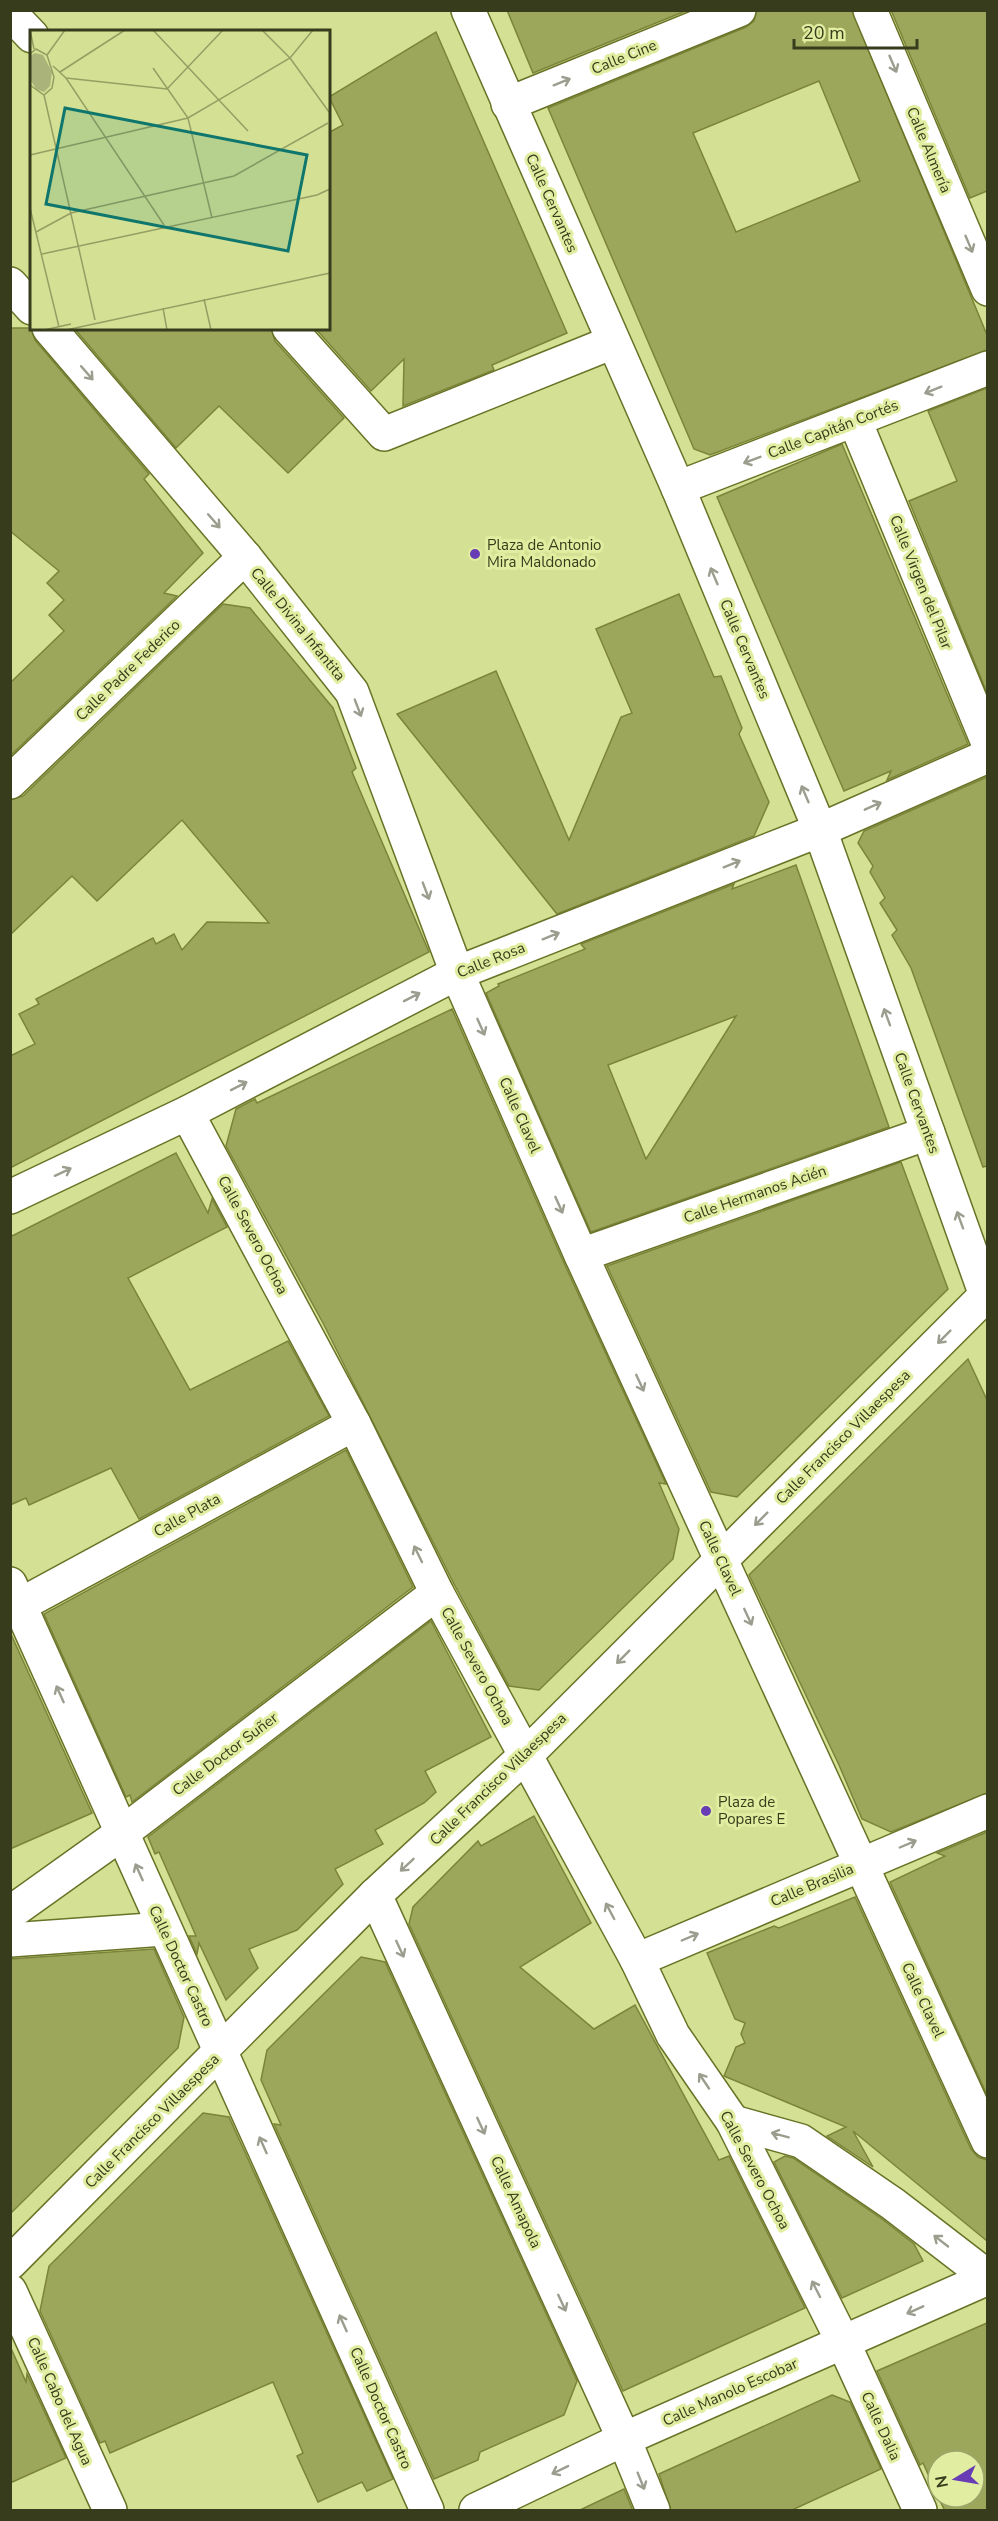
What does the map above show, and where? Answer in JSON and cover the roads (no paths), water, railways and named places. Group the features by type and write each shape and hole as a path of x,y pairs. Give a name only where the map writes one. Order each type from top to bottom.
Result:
{"street":[{"name":"Calle Cervantes","path":"468,10 678,488 820,830 928,1133 982,1263 986,1298"},
{"name":"Calle Cine","path":"508,104 739,10"},
{"name":"Calle Almería","path":"870,10 987,289"},
{"path":"10,13 30,34"},
{"path":"10,284 30,306"},
{"name":"Calle Divina Infantita","path":"51,330 245,557 352,692 457,973"},
{"path":"291,330 384,434 613,342"},
{"name":"Calle Capitán Cortés","path":"678,488 987,368"},
{"name":"Calle Virgen del Pilar","path":"855,421 987,743"},
{"name":"Calle Padre Federico","path":"10,782 245,557"},
{"name":"Calle Rosa","path":"10,1197 187,1113 457,973 820,830 987,756"},
{"name":"Calle Clavel","path":"457,973 581,1255 987,2141"},
{"name":"Calle Severo Ochoa","path":"187,1113 354,1424 437,1593 637,1960 673,2034 733,2122 843,2342"},
{"name":"Calle Hermanos Acién","path":"581,1255 928,1133"},
{"name":"Calle Francisco Villaespesa","path":"10,2263 375,1895 526,1755 986,1298"},
{"name":"Calle Plata","path":"15,1595 354,1424"},
{"name":"Calle Doctor Suñer","path":"10,1913 122,1833 437,1593"},
{"name":"Calle Doctor Castro","path":"15,1595 428,2511"},
{"name":"Calle Brasilia","path":"637,1960 987,1811"},
{"name":"Calle Amapola","path":"375,1895 624,2439 653,2511"},
{"path":"10,1940 164,1929"},
{"path":"733,2122 801,2140 893,2204 987,2278"},
{"name":"Calle Manolo Escobar","path":"476,2511 624,2439 987,2278"},
{"name":"Calle Cabo del Agua","path":"10,2291 110,2511"},
{"name":"Calle Dalia","path":"843,2342 920,2511"}],"place":[{"name":"Plaza de Antonio Mira Maldonado","path":"475,554"},
{"name":"Plaza de Popares E","path":"706,1811"}]}
